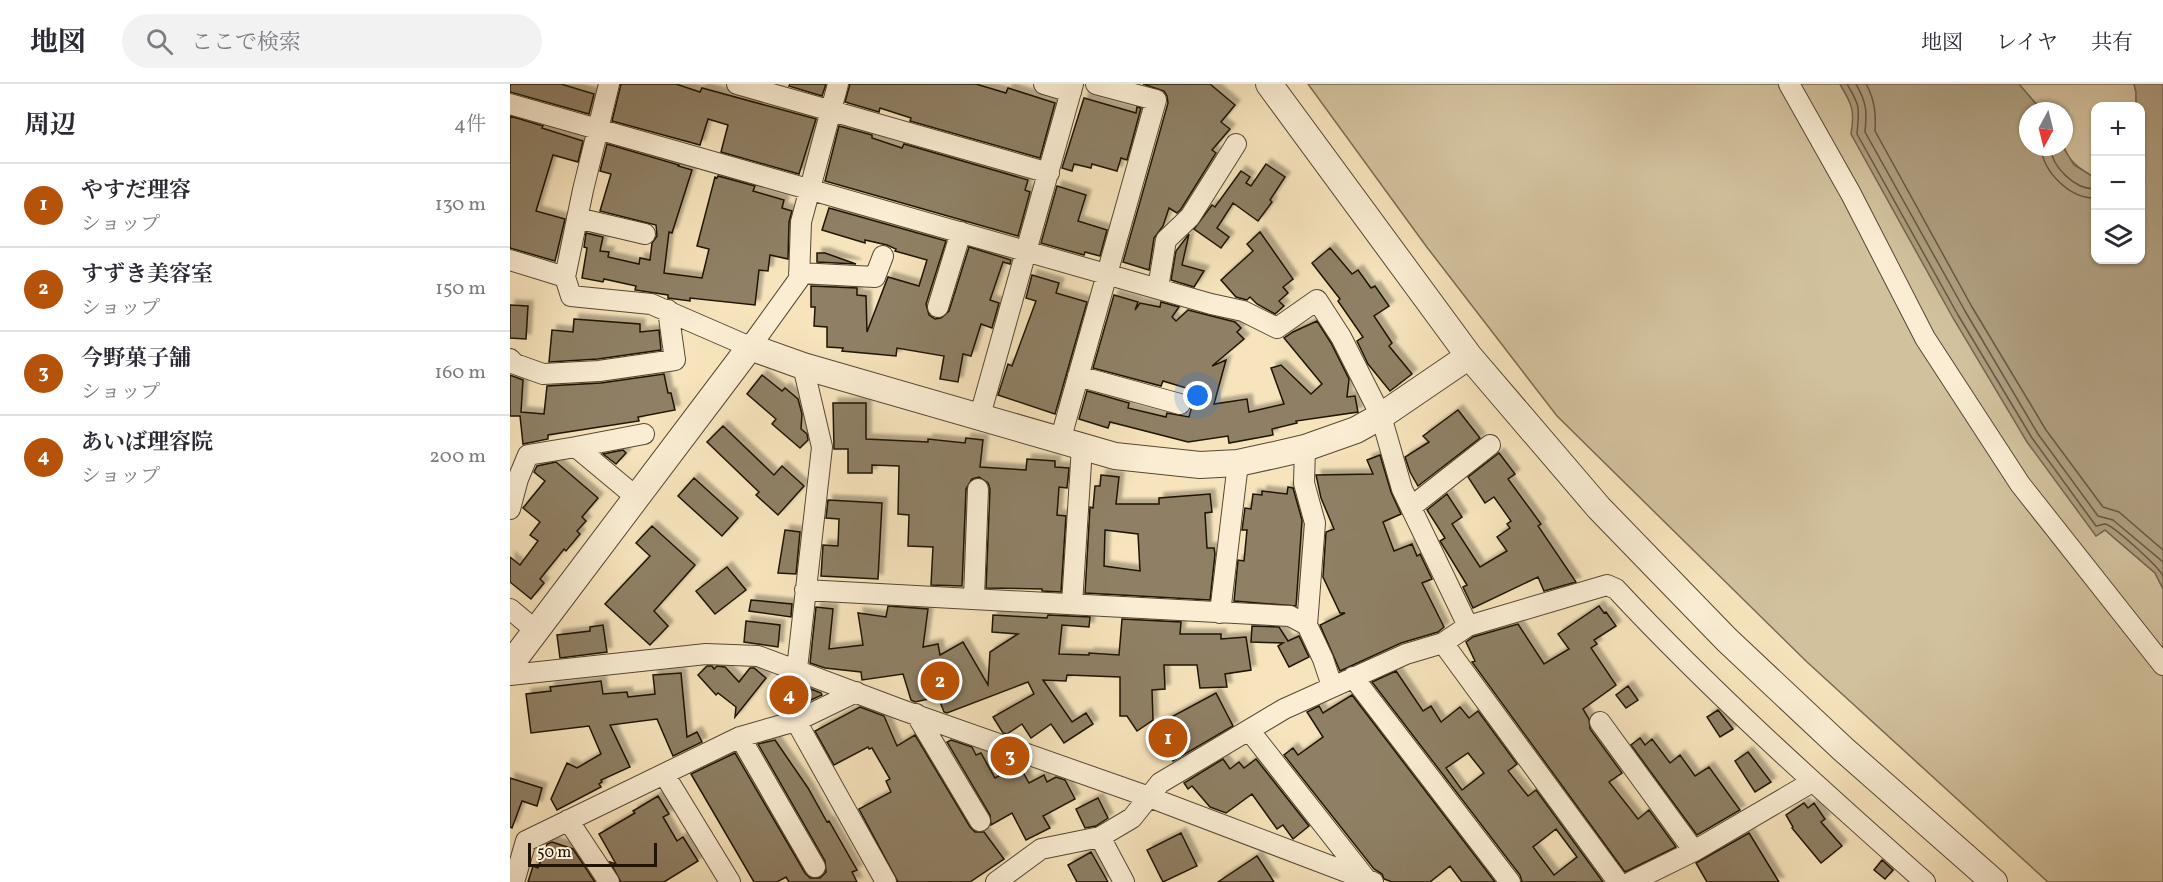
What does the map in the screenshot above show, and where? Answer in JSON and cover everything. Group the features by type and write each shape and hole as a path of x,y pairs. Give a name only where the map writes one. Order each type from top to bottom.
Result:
{"street":[{"path":"609,84 565,277 571,296 651,304 750,347 803,366 979,419 1115,456 1200,465 1238,463 1305,448 1356,430 1381,416 1469,356"},
{"path":"737,84 1049,173"},
{"path":"510,665 799,279 801,222 838,84"},
{"path":"979,419 1072,88 1044,84"},
{"path":"1072,604 1071,444 1078,376 1158,92 1096,84"},
{"path":"1269,84 1469,356 1599,508 1727,640 1843,749 1994,882"},
{"path":"1789,84 1851,194 1925,338 2020,484 2163,665"},
{"path":"510,104 1243,311 1278,328 1317,300 1341,337 1381,416 1402,489 1468,626"},
{"path":"1158,288 1166,240 1190,217 1236,144"},
{"path":"577,218 645,234"},
{"path":"938,307 961,232"},
{"path":"799,273 875,277 883,256"},
{"path":"510,261 565,277"},
{"path":"510,359 515,364 543,374 599,370 675,360 668,310"},
{"path":"797,669 822,447 803,366"},
{"path":"1078,376 1180,404"},
{"path":"510,509 518,479 528,455 644,434"},
{"path":"1411,507 1490,445"},
{"path":"576,447 636,497"},
{"path":"1305,448 1304,483 1315,524 1307,625 1323,658 1332,686"},
{"path":"1220,613 1238,463"},
{"path":"974,598 978,489"},
{"path":"996,882 1041,849 1100,837 1132,818 1160,783 1284,709 1406,654 1443,643 1468,626 1607,585 1616,589 1671,647 1812,782 1925,882"},
{"path":"805,590 1290,616 1307,625"},
{"path":"510,609 536,630"},
{"path":"1443,643 1618,882"},
{"path":"510,675 706,654 758,656 1149,797 1370,881"},
{"path":"1353,677 1510,882"},
{"path":"510,881 514,882 526,841 740,737 796,721 856,692"},
{"path":"916,714 980,821"},
{"path":"796,721 886,882"},
{"path":"1600,722 1695,850"},
{"path":"1249,730 1370,881"},
{"path":"740,737 815,867"},
{"path":"664,774 730,882"},
{"path":"1631,882 1695,850 1812,782"},
{"path":"568,820 609,882"},
{"path":"1100,837 1124,882"}],"shaded area":[{"path":"1308,84 1840,84 1851,103 1854,118 2096,536 2105,530 2155,573 2163,589 2163,882 2048,882 1807,662 1557,416 1426,246"},
{"path":"2019,84 2134,84 2136,92 2136,102 2091,102 2091,175 2068,156 2073,156 2073,102 2034,102"}],"water":[{"path":"1840,84 2019,84 2034,102 2019,102 2019,156 2068,156 2074,165 2091,175 2091,264 2145,264 2145,102 2136,102 2134,84 2163,84 2163,589 2155,573 2105,530 2096,536 2027,442 1953,318 1851,134 1852,108"}],"building":[{"path":"510,84 561,84 594,94 589,114 510,92"},
{"path":"621,84 676,84 700,92 702,88 816,119 799,174 721,152 728,125 708,119 700,145 612,121"},
{"path":"790,84 826,84 822,96 789,86"},
{"path":"850,84 976,84 1006,93 1008,88 1055,103 1040,158 910,121 911,118 880,108 879,112 845,102"},
{"path":"1143,84 1210,84 1235,105 1221,122 1230,129 1212,150 1216,153 1181,209 1177,213 1169,208 1163,226 1154,238 1149,270 1123,262 1168,103 1164,91"},
{"path":"1084,98 1136,113 1137,107 1141,108 1127,160 1121,158 1117,171 1092,164 1091,168 1074,164 1072,171 1062,168"},
{"path":"510,116 583,141 578,162 553,155 536,211 565,219 555,261 510,248"},
{"path":"839,126 872,135 872,138 902,148 904,144 1028,180 1025,190 1030,192 1018,236 825,181"},
{"path":"607,144 692,170 672,233 669,232 664,273 702,278 709,249 697,246 715,177 755,186 753,191 784,200 782,208 792,211 789,222 788,259 770,255 768,271 759,270 755,305 668,298 668,295 635,290 636,286 604,279 603,282 582,278 587,248 584,247 586,233 603,237 600,251 609,252 608,257 639,264 640,258 650,260 652,243 657,236 656,225 600,211 611,174 600,171"},
{"path":"1266,164 1285,177 1270,200 1272,202 1258,221 1233,203 1217,228 1229,237 1221,248 1194,229 1212,205 1215,207 1241,171 1250,177 1246,183 1251,186"},
{"path":"1057,186 1086,195 1078,221 1107,230 1100,256 1085,252 1084,255 1041,243"},
{"path":"829,208 946,241 926,304 929,315 935,319 941,318 949,311 969,247 1011,260 1010,264 1003,262 990,300 999,303 992,328 981,324 971,356 963,354 958,382 940,379 944,356 897,348 896,356 842,351 843,348 827,347 827,327 814,326 815,307 811,307 811,286 857,288 857,295 866,296 867,332 888,277 919,286 927,260 895,251 896,249 887,245 865,240 865,243 822,230"},
{"path":"1260,232 1293,279 1283,287 1288,293 1279,301 1284,306 1275,314 1257,304 1250,297 1247,300 1236,297 1221,280 1253,251 1247,244"},
{"path":"1189,234 1182,265 1204,271 1194,287 1171,280 1176,251"},
{"path":"1330,248 1352,274 1358,270 1371,288 1375,286 1389,306 1374,316 1392,343 1389,346 1412,374 1390,391 1368,364 1357,341 1363,337 1338,301 1340,299 1312,263"},
{"path":"817,253 825,253 856,264 817,262"},
{"path":"1032,275 1059,283 1056,293 1087,302 1055,414 998,395 1008,364 1012,366 1036,301 1026,298"},
{"path":"1114,295 1138,302 1135,310 1140,303 1160,307 1161,302 1179,307 1172,317 1176,321 1188,310 1235,322 1241,328 1237,332 1244,339 1212,366 1226,360 1214,404 1247,399 1249,412 1284,404 1271,368 1281,365 1311,394 1322,384 1284,338 1317,321 1349,379 1347,397 1355,396 1358,412 1296,421 1297,423 1272,429 1273,435 1229,443 1228,436 1188,442 1110,422 1108,428 1079,419 1087,391 1129,403 1128,408 1166,417 1167,413 1189,417 1196,391 1163,381 1161,386 1093,368"},
{"path":"510,305 528,306 526,339 510,338"},
{"path":"574,319 640,324 640,332 659,330 661,350 598,359 549,362 552,330 573,332"},
{"path":"664,374 675,410 638,417 639,421 548,435 548,439 523,444 520,416 510,416 510,375 523,380 521,412 544,414 547,386 601,383"},
{"path":"762,375 782,391 785,388 798,399 802,414 801,429 807,434 808,440 800,448 772,424 776,419 747,394"},
{"path":"833,403 866,403 866,439 928,442 928,439 965,443 966,438 983,440 980,467 1026,470 1027,459 1055,461 1055,467 1069,468 1067,488 1059,487 1057,515 1066,516 1061,592 1042,591 1042,589 986,588 990,489 988,483 979,477 972,479 966,489 962,586 931,585 933,547 908,546 909,515 898,514 899,466 872,465 872,473 848,473 848,449 834,449"},
{"path":"1458,410 1480,438 1418,486 1405,457 1429,442 1423,436"},
{"path":"723,426 774,475 782,466 804,486 778,515 756,495 759,492 707,442"},
{"path":"623,450 626,453 616,464 603,454"},
{"path":"1499,453 1515,474 1508,479 1541,524 1538,526 1576,582 1544,591 1538,577 1473,608 1463,587 1467,585 1440,541 1445,538 1427,510 1447,494 1462,517 1452,524 1480,567 1507,551 1497,537 1510,528 1507,524 1511,521 1494,497 1485,503 1468,477"},
{"path":"1380,455 1391,492 1401,514 1383,522 1394,551 1412,544 1417,556 1420,554 1432,579 1422,583 1444,627 1438,632 1401,643 1340,671 1320,625 1345,613 1340,613 1323,577 1326,532 1334,529 1321,498 1316,475 1373,474 1367,460"},
{"path":"556,462 598,498 582,517 586,521 577,531 580,534 566,551 564,549 540,579 544,583 531,599 510,582 510,557 520,565 538,541 530,535 540,522 523,508 545,481 534,472 537,466"},
{"path":"1101,475 1119,477 1116,504 1159,504 1159,498 1210,494 1212,512 1205,513 1207,548 1214,548 1215,554 1210,600 1085,593 1090,507 1093,508 1095,486 1100,486","holes":["1105,530 1138,534 1140,571 1104,566"]},
{"path":"694,478 738,518 722,536 678,496"},
{"path":"1288,487 1293,488 1302,520 1296,606 1234,601 1238,560 1244,561 1247,530 1242,530 1245,508 1251,509 1253,494 1262,495 1262,491 1287,494"},
{"path":"828,500 882,503 878,579 821,576 823,545 838,546 839,519 826,518"},
{"path":"652,526 695,565 654,611 668,626 650,645 605,604 650,556 636,543"},
{"path":"785,530 800,532 796,574 778,573"},
{"path":"727,567 746,590 715,614 696,591"},
{"path":"751,600 792,604 791,617 749,611"},
{"path":"888,606 928,609 923,647 938,644 940,655 963,642 988,685 990,652 1018,634 992,632 993,615 1047,618 1048,615 1090,617 1089,627 1062,625 1059,654 1119,655 1122,619 1181,622 1180,634 1221,634 1221,639 1246,637 1251,670 1225,674 1227,687 1200,688 1197,665 1164,665 1165,689 1152,690 1153,720 1137,731 1127,716 1120,716 1120,677 1067,675 1066,681 1043,680 1072,722 1086,713 1093,724 1064,743 1051,724 1031,738 1022,724 1007,734 1003,733 993,717 1034,694 1028,682 947,713 944,712 938,697 915,702 911,700 903,674 862,680 861,672 825,668 810,663 816,607 833,609 829,649 863,645 858,613 886,617"},
{"path":"1599,606 1616,626 1594,640 1597,644 1591,648 1616,685 1583,709 1589,719 1590,729 1622,773 1609,782 1638,819 1649,810 1676,847 1625,872 1472,662 1475,661 1466,642 1473,637 1518,624 1544,664 1569,649 1558,634"},
{"path":"746,621 780,625 778,647 744,642"},
{"path":"603,625 607,652 560,658 557,635 590,631 590,627"},
{"path":"1252,626 1279,627 1288,641 1299,636 1309,657 1289,667 1278,646 1283,643 1251,642"},
{"path":"707,666 712,666 714,669 717,666 725,667 739,682 750,668 754,668 766,678 735,717 736,707 718,693 716,695 698,675"},
{"path":"1396,671 1423,711 1431,706 1441,722 1460,707 1469,718 1478,711 1517,764 1508,771 1528,796 1536,790 1603,882 1522,882 1520,875 1372,682","holes":["1468,753 1484,773 1462,790 1446,768","1556,829 1577,857 1554,875 1533,847"]},
{"path":"681,673 687,737 697,732 702,742 673,756 657,719 610,725 630,767 601,780 599,784 601,787 557,810 551,799 567,763 577,768 601,754 589,726 531,733 526,694 551,691 550,687 601,681 603,694 627,692 628,697 655,694 653,675"},
{"path":"1628,686 1638,700 1626,708 1616,695"},
{"path":"806,687 822,695 785,712 779,697"},
{"path":"1216,693 1233,726 1173,761 1163,744 1159,747 1149,729"},
{"path":"1352,695 1495,882 1462,882 1450,866 1430,882 1392,882 1384,879 1284,755 1293,748 1298,755 1323,737 1307,712 1319,706 1323,713"},
{"path":"860,707 884,716 897,746 915,735 970,827 975,832 984,832 1004,859 970,882 898,882 859,809 891,792 886,781 890,779 872,748 868,747 834,765 815,731"},
{"path":"1718,710 1733,729 1720,737 1707,717"},
{"path":"1640,738 1645,745 1652,739 1670,763 1680,755 1695,776 1709,767 1740,810 1697,835 1631,745"},
{"path":"775,740 808,788 827,822 829,821 857,870 852,872 857,882 789,882 786,877 777,882 754,882 691,774 735,753 805,873 810,878 820,878 826,872 825,861 758,744"},
{"path":"951,740 972,747 976,755 981,753 995,778 1019,765 1029,783 1044,775 1047,782 1056,777 1065,780 1075,799 1043,816 1050,828 1026,840 1012,813 991,825 990,815 947,742"},
{"path":"1748,752 1771,782 1755,792 1735,761"},
{"path":"1223,759 1230,769 1239,762 1244,768 1256,759 1309,826 1293,839 1283,825 1277,829 1252,794 1226,813 1210,807 1192,786 1188,789 1184,783"},
{"path":"510,778 542,788 537,806 522,801 512,828 510,827"},
{"path":"658,796 669,814 663,817 677,841 683,837 698,861 664,882 621,882 610,862 616,864 599,834 635,813 633,811"},
{"path":"1098,798 1108,818 1096,826 1085,828 1076,809"},
{"path":"1804,803 1808,808 1814,803 1825,819 1821,822 1842,846 1821,863 1792,828 1786,815"},
{"path":"1181,833 1197,866 1163,882 1147,850"},
{"path":"1749,833 1779,882 1707,882 1696,863"},
{"path":"552,842 573,849 595,882 528,882 533,866 538,868 547,844"},
{"path":"1091,852 1108,882 1077,882 1068,865"},
{"path":"1257,856 1274,882 1218,882"},
{"path":"1882,860 1893,870 1885,879 1874,870"}],"place":[{"name":"すずき美容室","path":"940,681"},
{"name":"あいば理容院","path":"789,695"},
{"name":"やすだ理容","path":"1168,738"},
{"name":"今野菓子舗","path":"1010,756"}]}
